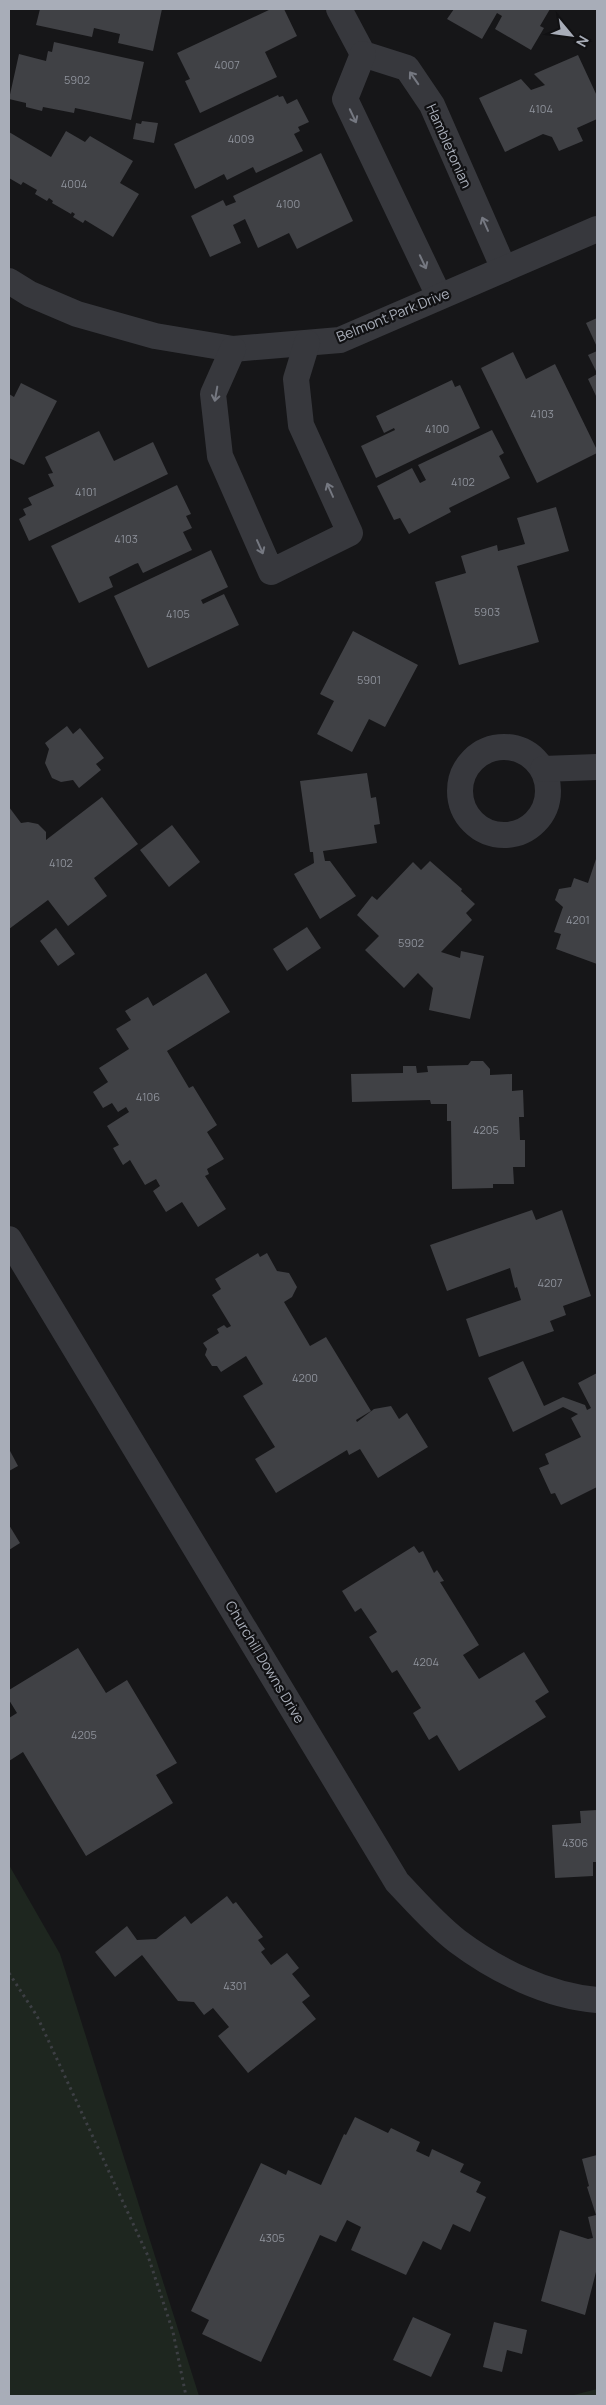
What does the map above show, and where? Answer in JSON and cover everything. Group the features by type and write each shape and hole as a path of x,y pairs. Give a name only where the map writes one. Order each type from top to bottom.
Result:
{"street":[{"path":"339,9 363,54 345,99 439,296"},
{"name":"Hambletonian","path":"363,54 407,68 432,104 504,269"},
{"name":"Belmont Park Drive","path":"9,282 30,294 77,314 155,336 233,349 340,340 597,229"},
{"path":"233,349 214,394 220,456 271,572 350,533 301,425 296,379 307,342"},
{"path":"543,769 597,767"},
{"name":"Churchill Downs Drive","path":"9,1239 397,1882 427,1914 458,1941 494,1964 540,1987 576,1998 597,2000"}],"path":[{"path":"9,1973 37,2016 148,2256 173,2332 186,2396"}],"shaded area":[{"path":"9,1865 60,1954 199,2396 9,2396"},
{"path":"597,2389 597,2396 570,2396"}],"building":[{"path":"40,9 162,9 153,51 118,43 120,34 94,28 92,37 36,25"},
{"path":"271,9 284,9 297,36 265,52 277,77 200,113 185,81 190,79 177,53"},
{"path":"454,9 550,9 540,26 544,28 531,50 495,29 502,16 497,13 482,39 447,19"},
{"path":"54,42 144,62 131,120 75,108 74,113 43,107 42,111 26,107 26,103 9,99 19,54 46,61 48,51 52,52"},
{"path":"578,55 597,96 597,119 577,128 583,141 559,151 552,137 543,134 505,152 479,98 521,79 531,90 545,85 534,74"},
{"path":"278,95 279,97 283,96 287,104 297,99 309,122 298,127 300,131 294,134 303,151 256,173 253,167 227,180 224,174 195,189 174,144"},
{"path":"142,121 158,123 154,143 133,139 136,123 141,124"},
{"path":"66,131 85,142 90,136 133,161 120,183 139,194 113,237 85,220 83,223 73,217 75,214 72,212 71,214 52,203 53,201 49,198 47,201 35,194 37,190 23,182 21,185 9,178 9,132 51,157"},
{"path":"321,153 353,221 297,249 289,233 258,248 245,219 233,225 241,243 210,257 191,216 223,200 226,206 236,202 233,196"},
{"path":"597,318 597,347 586,323"},
{"path":"597,351 597,373 588,355"},
{"path":"513,352 526,379 555,364 597,450 597,453 537,483 481,368"},
{"path":"597,374 597,398 588,379"},
{"path":"452,380 455,387 460,385 480,428 376,478 361,446 395,430 394,428 384,433 376,416"},
{"path":"21,383 57,401 24,465 9,458 9,394 14,397"},
{"path":"492,430 504,453 499,456 510,478 449,508 451,512 409,534 400,518 394,520 377,486 412,468 420,483 426,480 418,465"},
{"path":"99,431 114,461 153,442 168,474 29,541 19,519 26,515 23,509 32,505 28,498 54,486 48,474 53,473 45,457"},
{"path":"177,485 191,514 186,516 192,528 183,532 192,550 143,573 138,563 135,564 109,577 113,587 79,603 51,546"},
{"path":"556,507 569,551 517,566 539,642 459,665 435,582 466,573 461,556 497,545 498,551 525,544 517,518"},
{"path":"211,550 228,587 201,600 203,604 224,594 239,625 148,668 114,596"},
{"path":"353,631 418,665 385,727 369,719 352,752 317,734 334,701 320,694"},
{"path":"67,726 73,734 80,728 104,758 96,764 101,770 79,788 73,780 61,782 52,778 45,763 49,749 45,743"},
{"path":"367,773 371,798 376,797 380,824 374,825 377,843 323,851 325,861 330,861 356,896 320,919 294,874 314,863 313,852 310,852 300,781"},
{"path":"102,797 138,844 94,878 107,896 68,926 48,900 9,929 9,807 21,823 38,824 46,832 46,840"},
{"path":"172,825 200,862 169,887 140,850"},
{"path":"597,856 597,964 556,949 561,934 554,932 563,907 555,900 559,889 571,887 574,878 588,883"},
{"path":"430,861 462,889 461,891 475,904 466,913 472,920 441,952 460,958 461,951 484,956 470,1019 429,1010 433,988 418,973 404,988 365,950 379,936 357,915 372,896 377,900 413,862 421,870"},
{"path":"307,927 321,948 287,971 273,949"},
{"path":"56,928 75,954 58,966 40,941"},
{"path":"206,973 230,1012 167,1051 189,1088 193,1086 217,1125 207,1132 224,1159 207,1169 209,1174 205,1176 226,1209 198,1227 182,1202 166,1212 153,1191 160,1186 156,1179 145,1185 130,1160 123,1165 113,1148 119,1145 107,1126 129,1112 126,1107 118,1112 112,1103 103,1108 93,1092 108,1082 99,1068 129,1049 116,1029 131,1020 125,1011 148,997 153,1006"},
{"path":"471,1061 483,1061 490,1069 490,1075 512,1074 512,1091 523,1090 524,1117 519,1117 520,1140 525,1140 525,1167 513,1167 514,1184 493,1184 493,1188 452,1189 451,1121 447,1121 447,1104 431,1104 430,1100 352,1102 351,1074 403,1073 403,1066 416,1066 417,1073 428,1072 427,1066 468,1065"},
{"path":"532,1210 536,1220 562,1210 591,1296 563,1306 566,1315 550,1321 554,1331 479,1357 466,1319 521,1300 517,1287 515,1288 510,1268 447,1291 430,1245"},
{"path":"258,1253 260,1257 267,1253 277,1271 289,1273 297,1287 292,1297 284,1302 310,1346 326,1337 371,1411 356,1420 357,1422 374,1409 391,1406 399,1419 407,1413 428,1447 378,1478 360,1449 349,1455 347,1450 276,1493 255,1459 275,1447 243,1396 263,1384 246,1356 221,1372 217,1366 212,1366 205,1355 207,1349 203,1343 219,1333 217,1329 224,1325 227,1328 231,1326 212,1295 221,1289 215,1279"},
{"path":"523,1361 544,1406 563,1397 585,1405 587,1410 591,1408 578,1383 597,1373 597,1487 561,1505 555,1493 551,1494 539,1468 549,1464 545,1454 581,1437 571,1418 578,1414 563,1407 513,1432 488,1378"},
{"path":"9,1449 18,1466 9,1471"},
{"path":"9,1525 20,1543 9,1550"},
{"path":"414,1546 419,1553 423,1551 434,1573 437,1570 444,1581 440,1582 479,1645 463,1655 479,1679 524,1652 549,1692 535,1701 546,1717 459,1771 437,1735 429,1740 413,1713 421,1708 397,1670 392,1673 369,1637 377,1632 361,1608 355,1612 342,1591"},
{"path":"78,1648 106,1693 127,1680 177,1763 156,1775 173,1803 86,1856 23,1752 9,1761 9,1718 17,1713 9,1700 9,1690"},
{"path":"597,1810 597,1862 593,1862 593,1876 555,1878 552,1825 581,1823 580,1811"},
{"path":"227,1896 233,1904 236,1902 263,1937 258,1940 265,1949 261,1952 271,1965 287,1953 299,1968 292,1974 310,1996 302,2002 316,2019 248,2073 218,2036 229,2027 213,2008 204,2015 194,2002 178,2001 142,1955 115,1977 95,1952 127,1926 137,1940 156,1939 185,1916 191,1924"},
{"path":"355,2117 388,2133 391,2128 420,2142 416,2151 429,2157 432,2149 464,2164 460,2172 481,2182 476,2192 486,2197 470,2232 453,2224 441,2250 423,2241 406,2275 351,2250 361,2227 347,2220 336,2242 320,2235 261,2362 202,2334 209,2320 191,2311 261,2163 286,2175 288,2170 321,2185 344,2134 346,2135"},
{"path":"597,2155 597,2268 585,2315 541,2301 560,2230 588,2239 593,2238 588,2217 596,2215 587,2187 589,2186 582,2159"},
{"path":"413,2317 451,2334 431,2377 393,2360"},
{"path":"494,2322 527,2330 522,2354 507,2350 502,2372 483,2367"}]}
